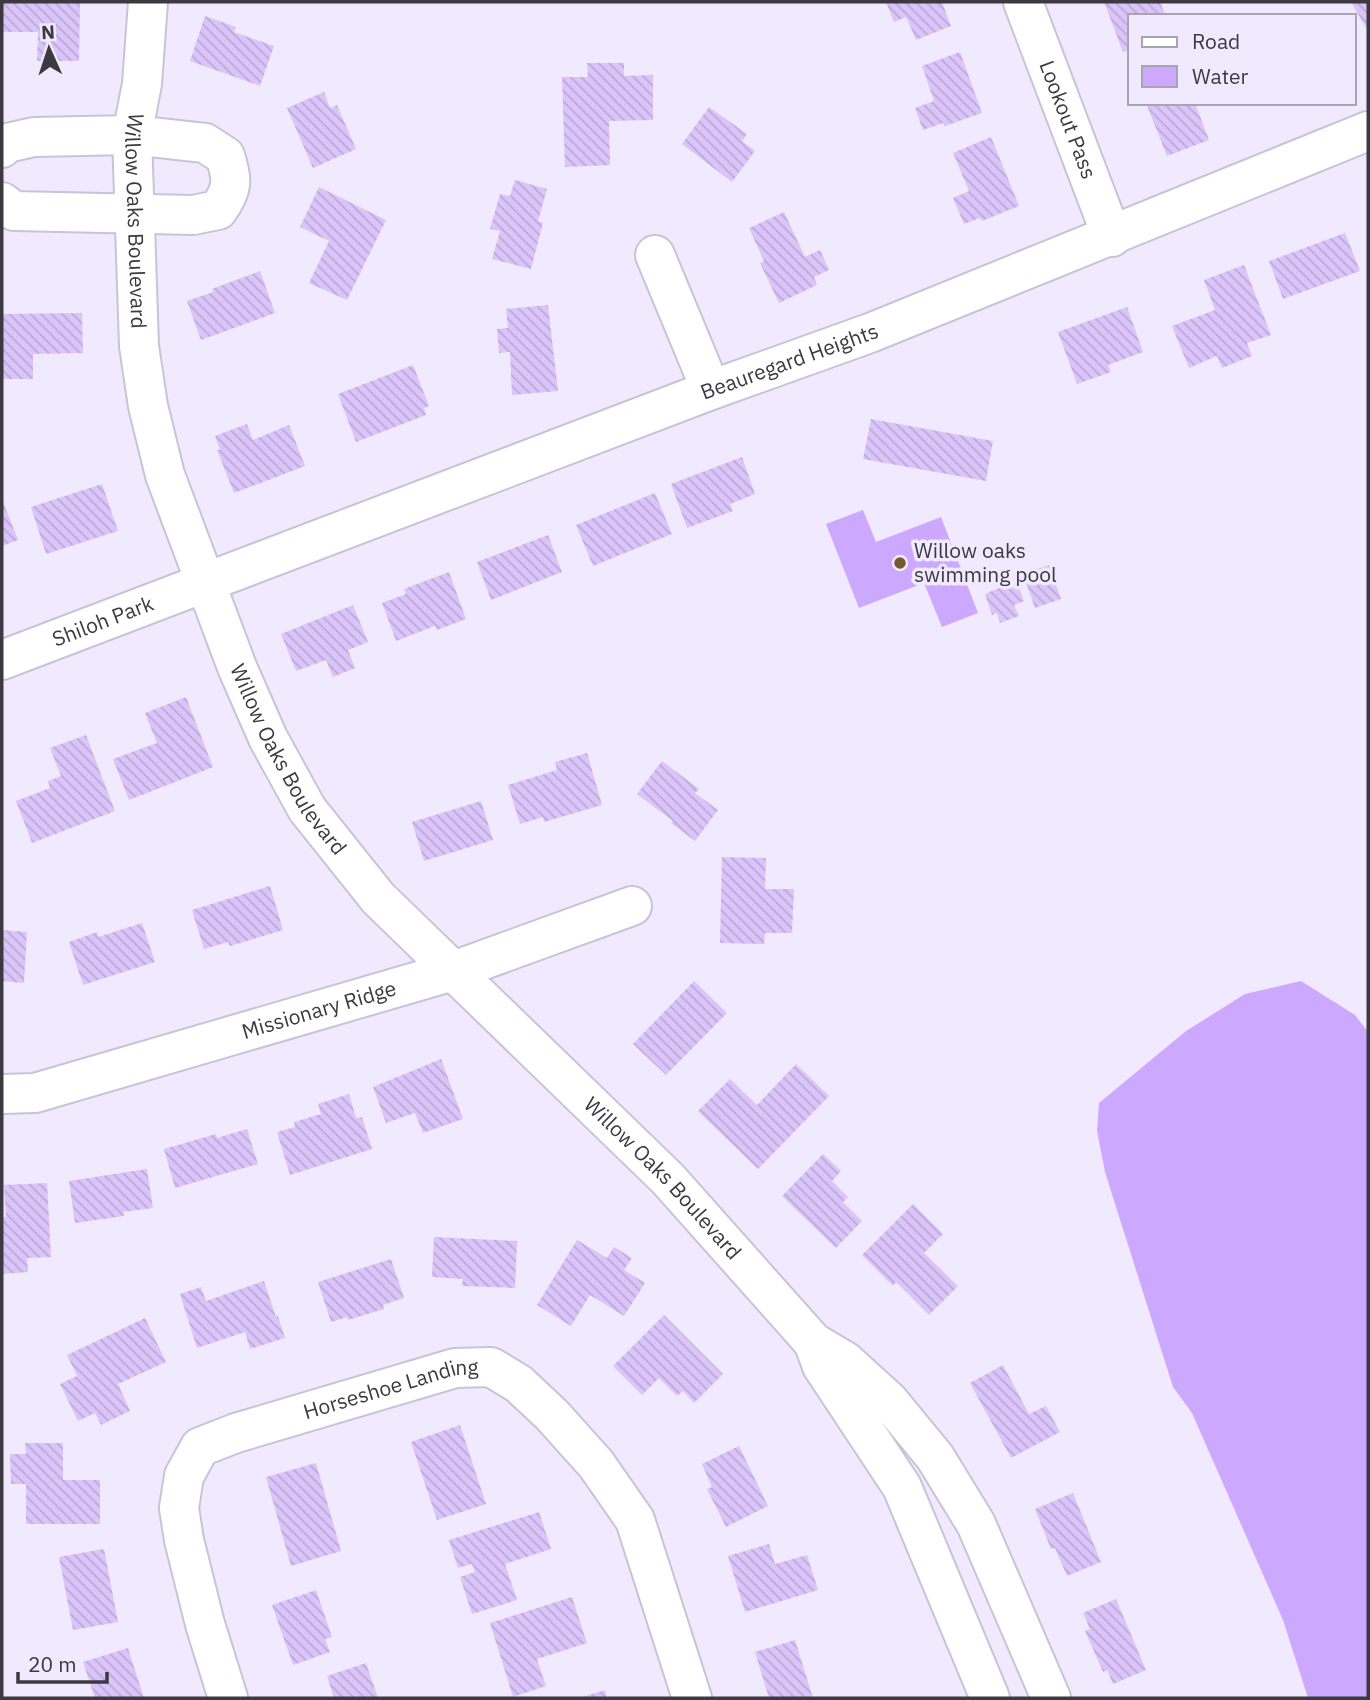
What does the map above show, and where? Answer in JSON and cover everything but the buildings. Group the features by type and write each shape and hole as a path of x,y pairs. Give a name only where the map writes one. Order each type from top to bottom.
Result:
{"street":[{"name":"Willow Oaks Boulevard","path":"148,2 142,84 132,135 139,346 148,406 165,475 237,667 268,738 307,808 378,898 668,1179 813,1342 845,1361 889,1401 935,1457 976,1524 1044,1697"},
{"name":"Lookout Pass","path":"1023,2 1112,237"},
{"name":"Beauregard Heights","path":"205,583 711,390 870,333 1368,131"},
{"path":"2,148 7,143 34,137 132,135 205,144 225,156 230,172 230,192 218,210 193,215 15,211 2,202"},
{"path":"655,255 711,390"},
{"name":"Shiloh Park","path":"2,660 205,583"},
{"name":"Missionary Ridge","path":"2,1094 35,1093 453,971 632,906"},
{"name":"Willow Oaks Boulevard","path":"813,1342 822,1366 902,1487 990,1698"},
{"name":"Horseshoe Landing","path":"228,1698 205,1624 184,1540 179,1507 184,1476 200,1447 236,1433 455,1368 491,1367 519,1384 552,1415 596,1464 635,1520 692,1698"}],"water":[{"name":"Willow oaks swimming pool","path":"863,510 876,542 941,517 978,613 942,627 924,583 859,608 826,524"},
{"path":"1301,981 1355,1015 1368,1032 1368,1698 1308,1698 1283,1620 1192,1413 1173,1387 1105,1172 1097,1131 1099,1103 1186,1031 1245,994"}],"place":[{"name":"Willow oaks swimming pool","path":"900,563"}]}
